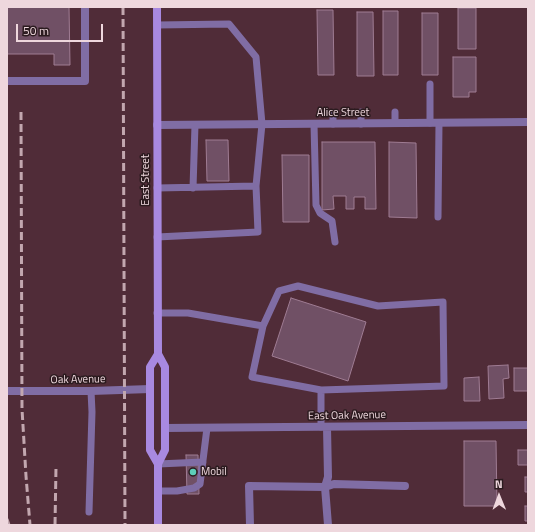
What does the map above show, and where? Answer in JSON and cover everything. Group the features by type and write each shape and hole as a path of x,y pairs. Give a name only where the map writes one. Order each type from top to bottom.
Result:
{"main road":[{"name":"East Street","path":"157,7 157,312 158,354 165,367 166,450 158,464"},
{"name":"East Street","path":"158,354 150,367 150,450 158,464 158,525"}],"street":[{"path":"7,81 85,81 85,7"},
{"name":"Alice Street","path":"157,125 528,122"},
{"name":"Oak Avenue","path":"7,391 150,389"},
{"name":"East Oak Avenue","path":"165,428 528,425"},
{"path":"324,427 328,477 325,487 328,525"},
{"path":"250,525 249,486 325,487 334,484 405,486"}],"lane":[{"path":"157,25 229,24 256,57 262,124 256,186 258,232 157,237"},
{"path":"430,84 430,123"},
{"path":"361,112 361,124"},
{"path":"395,112 395,123"},
{"path":"333,113 333,124"},
{"path":"438,217 439,123"},
{"path":"314,124 316,206 320,213 332,221 335,242"},
{"path":"193,188 195,125"},
{"path":"157,188 256,186"},
{"path":"298,286 378,306 443,302 444,386 321,390 252,376 263,326 279,291 298,286"},
{"path":"157,312 188,313 263,326"},
{"path":"321,390 324,427"},
{"path":"89,512 92,412 91,391"},
{"path":"158,491 176,491 194,488 200,484 207,428"},
{"path":"158,464 203,462"}],"building":[{"path":"7,7 69,7 70,65 54,65 54,54 7,54"},
{"path":"458,8 476,8 476,49 458,49"},
{"path":"317,10 333,10 334,75 318,75"},
{"path":"383,11 398,11 398,75 383,75"},
{"path":"357,12 373,12 374,76 357,76"},
{"path":"422,13 438,13 438,75 422,75"},
{"path":"453,57 476,57 476,92 469,92 469,97 453,97"},
{"path":"206,140 228,140 229,181 207,181"},
{"path":"322,142 375,142 376,209 365,209 365,197 354,197 354,209 346,209 346,196 333,196 334,209 322,210"},
{"path":"389,142 416,143 417,218 389,217"},
{"path":"282,155 309,155 309,222 283,222"},
{"path":"291,298 366,322 348,381 272,356"},
{"path":"508,365 509,378 503,379 504,398 489,399 488,366"},
{"path":"514,368 528,368 528,391 514,391"},
{"path":"479,377 480,401 464,401 464,378"},
{"path":"464,441 496,441 497,506 464,506"},
{"path":"518,450 528,450 528,465 518,465"},
{"path":"186,455 198,455 199,494 187,494"},
{"path":"525,477 528,477 528,492 525,492"},
{"path":"525,506 528,506 528,521 525,521"}],"railway":[{"path":"123,7 125,525"},
{"path":"21,112 22,409 30,525"},
{"path":"55,525 56,467"},
{"path":"7,519 9,525"}],"place":[{"name":"Mobil","path":"193,472"}]}
